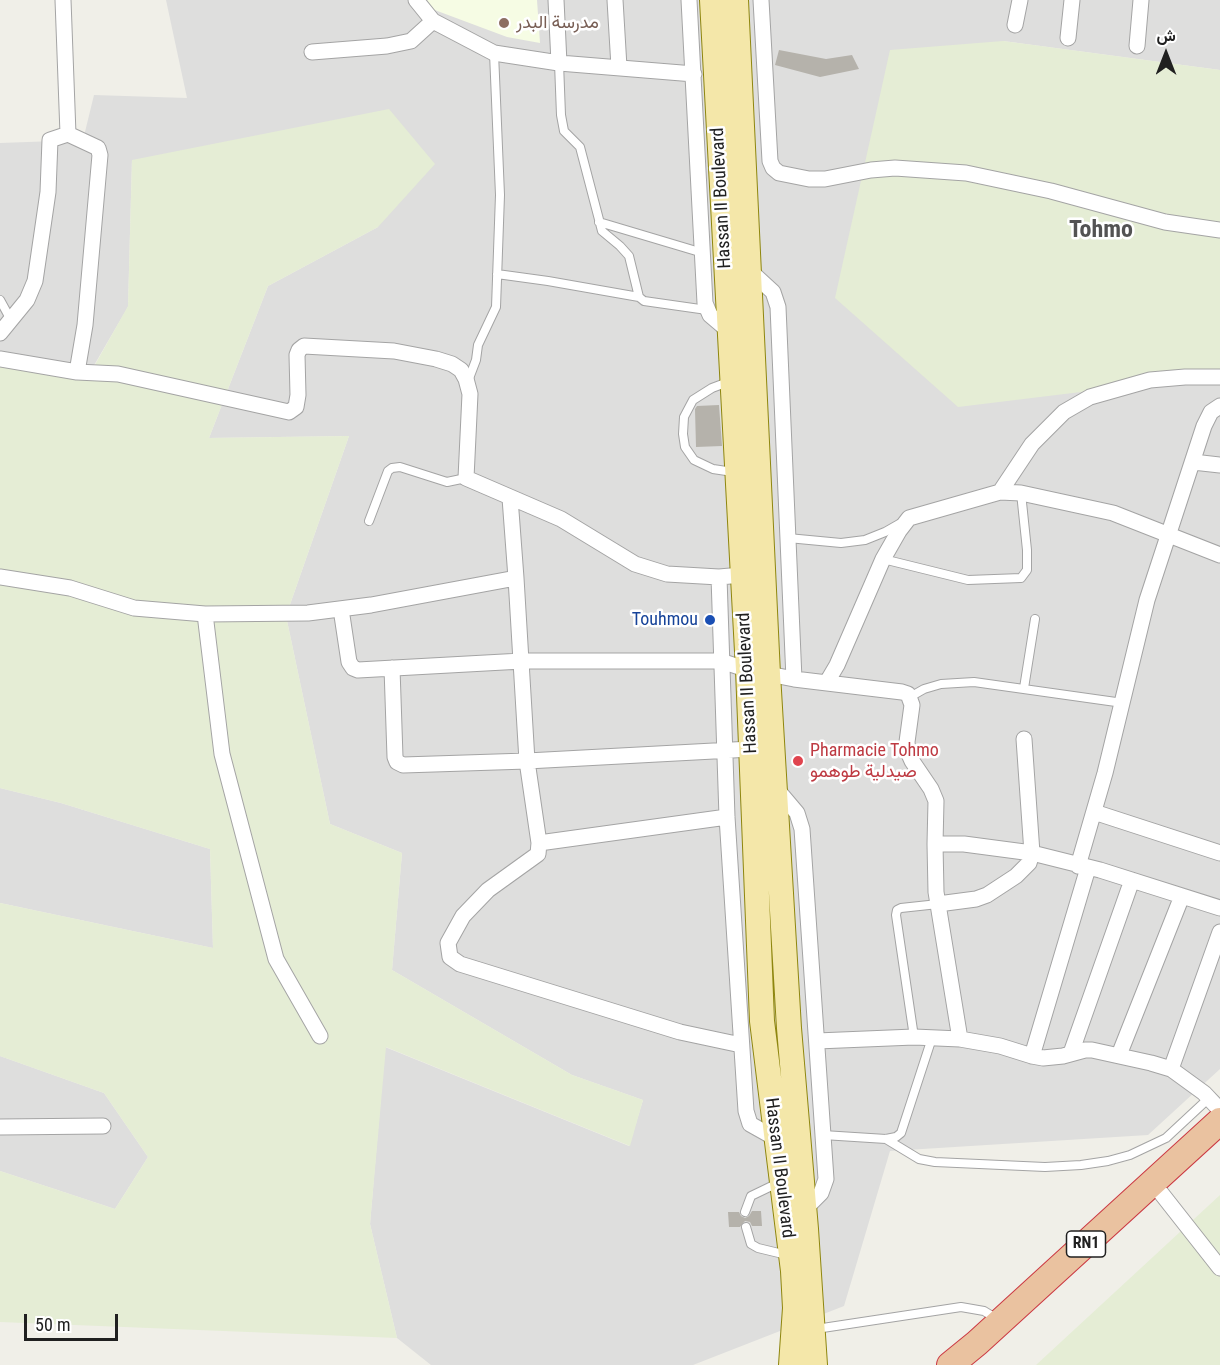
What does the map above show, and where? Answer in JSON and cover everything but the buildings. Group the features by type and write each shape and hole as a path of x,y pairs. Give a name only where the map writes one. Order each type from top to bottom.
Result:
{"highway":[{"name":"RN1","path":"950,1365 1220,1121"},
{"name":"RN1","path":"968,1365 1220,1141"}],"main road":[{"name":"Hassan II Boulevard","path":"712,0 730,332 743,380 758,672 776,787 790,1040 815,1365"},
{"name":"Hassan II Boulevard","path":"736,0 748,269 731,576 758,672 751,749 762,1020 791,1256 795,1308 791,1365"}],"street":[{"path":"63,0 68,134"},
{"path":"416,0 433,21 494,52 560,63 694,74"},
{"path":"556,0 560,63"},
{"path":"615,0 619,67"},
{"path":"689,0 705,303 707,310 730,332"},
{"path":"761,0 770,161 779,173 809,179 825,179 895,168 966,173 1051,191 1165,222 1220,230"},
{"path":"1015,25 1020,0"},
{"path":"1068,38 1072,0"},
{"path":"1137,46 1141,0"},
{"path":"312,52 387,46 411,41 433,21"},
{"path":"0,333 27,300 35,281 48,192 50,140 68,134 98,148 100,155 85,325 77,372"},
{"path":"748,269 773,292 778,307 794,679"},
{"path":"0,359 77,372 118,374 289,412 296,407 297,355 304,346 394,351 436,359 452,364 461,370 470,394 466,478 561,519 635,564 667,574 731,576 721,661 727,817 741,1045 747,1117 750,1124 775,1138"},
{"path":"1000,492 1032,444 1064,412 1090,397 1150,380 1185,376 1220,376"},
{"path":"1032,1056 1083,867 1094,812 1123,704 1147,600 1204,426 1211,412 1220,406"},
{"path":"1193,462 1220,465"},
{"path":"827,682 837,665 883,559 909,518 1000,492 1021,493 1113,513 1220,555"},
{"path":"510,498 527,762 539,843 538,854 488,890 463,916 448,942 450,957 460,964 669,1029 741,1045"},
{"path":"0,577 70,588 134,608 204,614 308,614 516,578"},
{"path":"341,609 348,655 353,668 358,670 522,661 721,661 758,672 794,679 902,692 910,697 912,705 907,741 908,752 936,801 934,844 938,904 960,1039"},
{"path":"204,614 222,754 276,959 320,1036"},
{"path":"392,668 395,757 397,762 403,765 527,762 751,749"},
{"path":"938,904 987,895 1026,868 1029,863 1032,853 1024,739"},
{"path":"776,787 797,813 802,829 817,1041 825,1186 804,1210"},
{"path":"1094,812 1220,853"},
{"path":"539,843 727,817"},
{"path":"934,844 964,844 1032,853 1132,880 1220,908"},
{"path":"1071,1053 1132,880"},
{"path":"1119,1055 1182,896"},
{"path":"1171,1070 1220,932"},
{"path":"817,1041 914,1037 960,1039 1000,1046 1032,1056 1052,1058 1085,1050 1119,1055 1171,1070 1209,1098 1220,1110"},
{"path":"0,1127 103,1126"},
{"path":"1161,1193 1220,1268"}],"lane":[{"path":"467,384 476,360 478,345 496,307 500,195 494,52"},
{"path":"560,63 561,115 564,130 580,147 602,231 629,256 639,297"},
{"path":"599,222 703,253"},
{"path":"497,274 707,310"},
{"path":"0,300 11,320"},
{"path":"738,473 713,469 694,460 685,447 683,434 684,417 693,400 712,388 743,380"},
{"path":"369,521 388,471 392,468 400,467 447,482 466,478"},
{"path":"883,559 968,580 1021,578 1027,570 1021,493"},
{"path":"788,538 842,543 865,540 909,518"},
{"path":"1024,688 1035,618"},
{"path":"910,697 924,689 957,682 974,682 1123,704"},
{"path":"914,1037 896,915 897,910 901,908 938,904"},
{"path":"823,1135 886,1139 896,1137 901,1133 906,1125 932,1038"},
{"path":"886,1139 919,1159 935,1162 1045,1167 1081,1165 1108,1161 1166,1138 1209,1098"},
{"path":"745,1212 751,1197 782,1181"},
{"path":"746,1227 754,1246 791,1256"},
{"path":"812,1329 961,1307 984,1311 1001,1321"}],"shaded area":[{"path":"166,0 1220,0 1220,70 1003,41 1220,375 1220,1069 1148,1135 890,1151 844,1306 693,1365 431,1365 397,1338 370,1224 385,1047 629,1146 643,1100 572,1075 392,970 402,853 330,824 286,616 349,436 209,438 268,286 378,227 132,160 128,307 86,379 0,364 0,143 83,140 94,95 187,98"},
{"name":"مدرسة البدر","path":"427,0 537,0 540,43 507,37 432,9"},
{"path":"1003,41 1220,70 1220,375 958,407 835,298 890,50"},
{"path":"389,109 435,164 378,227 268,286 209,438 349,436 286,616 330,824 402,853 392,970 572,1075 643,1100 630,1146 386,1047 370,1224 397,1338 0,1322 0,1171 115,1209 148,1157 104,1093 0,1056 0,903 213,948 210,849 61,803 0,788 0,364 87,379 128,306 132,160"},
{"path":"0,788 61,803 210,849 213,948 0,903"},
{"path":"0,1056 104,1093 148,1157 115,1209 0,1171"},
{"path":"1220,1195 1220,1365 1036,1365"}],"place":[{"name":"مدرسة البدر","path":"504,23"},
{"name":"Touhmou","path":"710,620"},
{"name":"Pharmacie Tohmo صيدلية طوهمو","path":"798,761"}],"district":[{"name":"Tohmo","path":"1101,231"}]}
